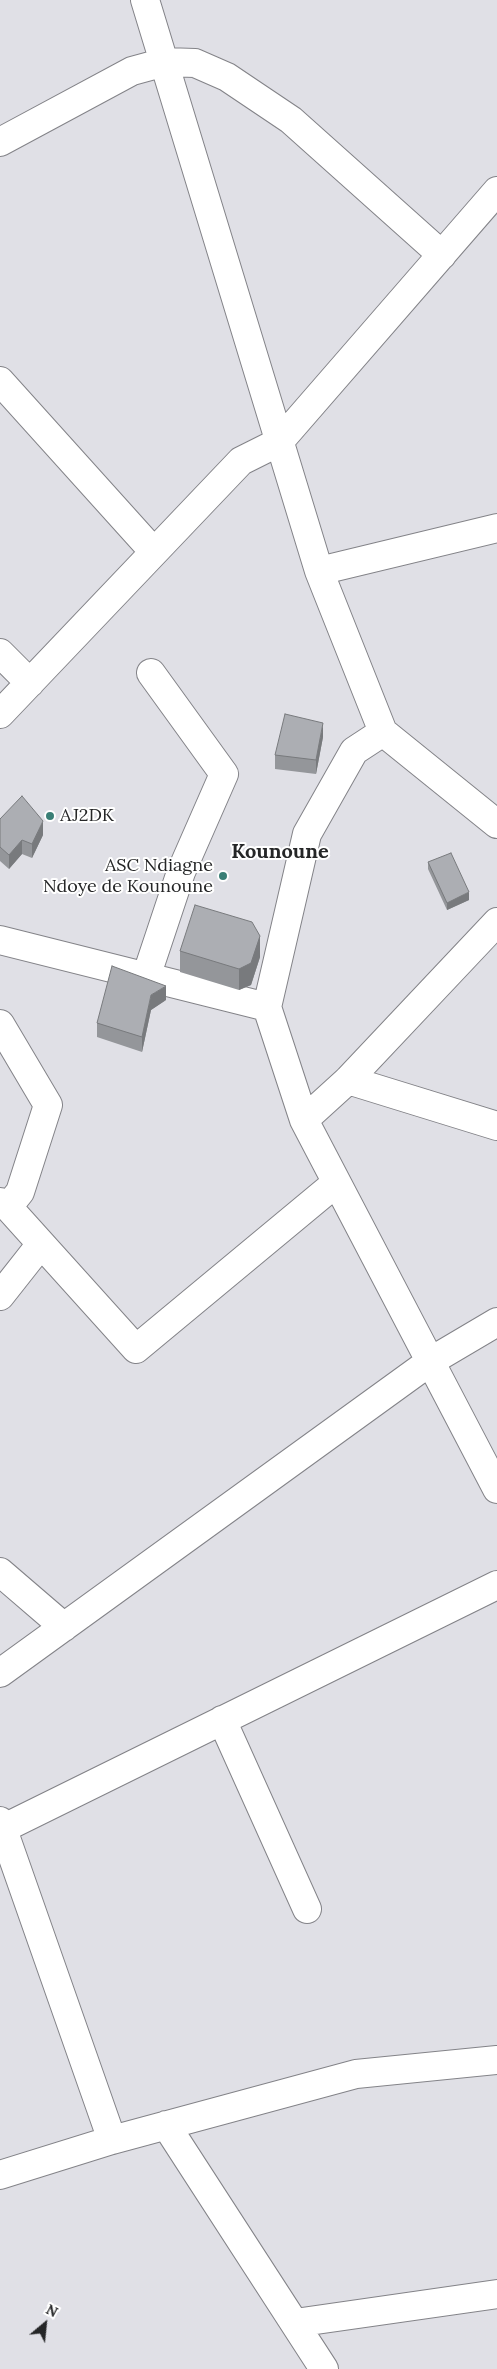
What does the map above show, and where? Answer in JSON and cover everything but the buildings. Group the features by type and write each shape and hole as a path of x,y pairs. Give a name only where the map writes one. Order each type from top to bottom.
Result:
{"street":[{"path":"145,0 319,571 383,732 497,824"},
{"path":"0,142 132,71 165,62 195,64 227,77 291,120 442,255"},
{"path":"0,714 241,461 279,442 497,191"},
{"path":"0,381 154,552"},
{"path":"319,571 497,528"},
{"path":"0,653 30,683"},
{"path":"146,977 181,872 224,774 151,673"},
{"path":"383,732 354,751 307,834 267,1007 304,1120 497,1489"},
{"path":"304,1120 348,1080 497,922"},
{"path":"0,940 267,1007"},
{"path":"0,1024 48,1105 20,1192 4,1204 136,1349 336,1183"},
{"path":"348,1080 497,1126"},
{"path":"0,1296 41,1244"},
{"path":"0,1673 431,1361 497,1322"},
{"path":"0,1572 64,1627"},
{"path":"112,2140 1,1826 222,1720 497,1584"},
{"path":"222,1720 307,1910"},
{"path":"0,2175 112,2140 356,2074 497,2060"},
{"path":"166,2125 324,2369"},
{"path":"295,2323 497,2294"}],"place":[{"name":"AJ2DK","path":"50,816"},
{"name":"ASC Ndiagne Ndoye de Kounoune","path":"223,876"}],"district":[{"name":"Kounoune","path":"280,852"}]}
